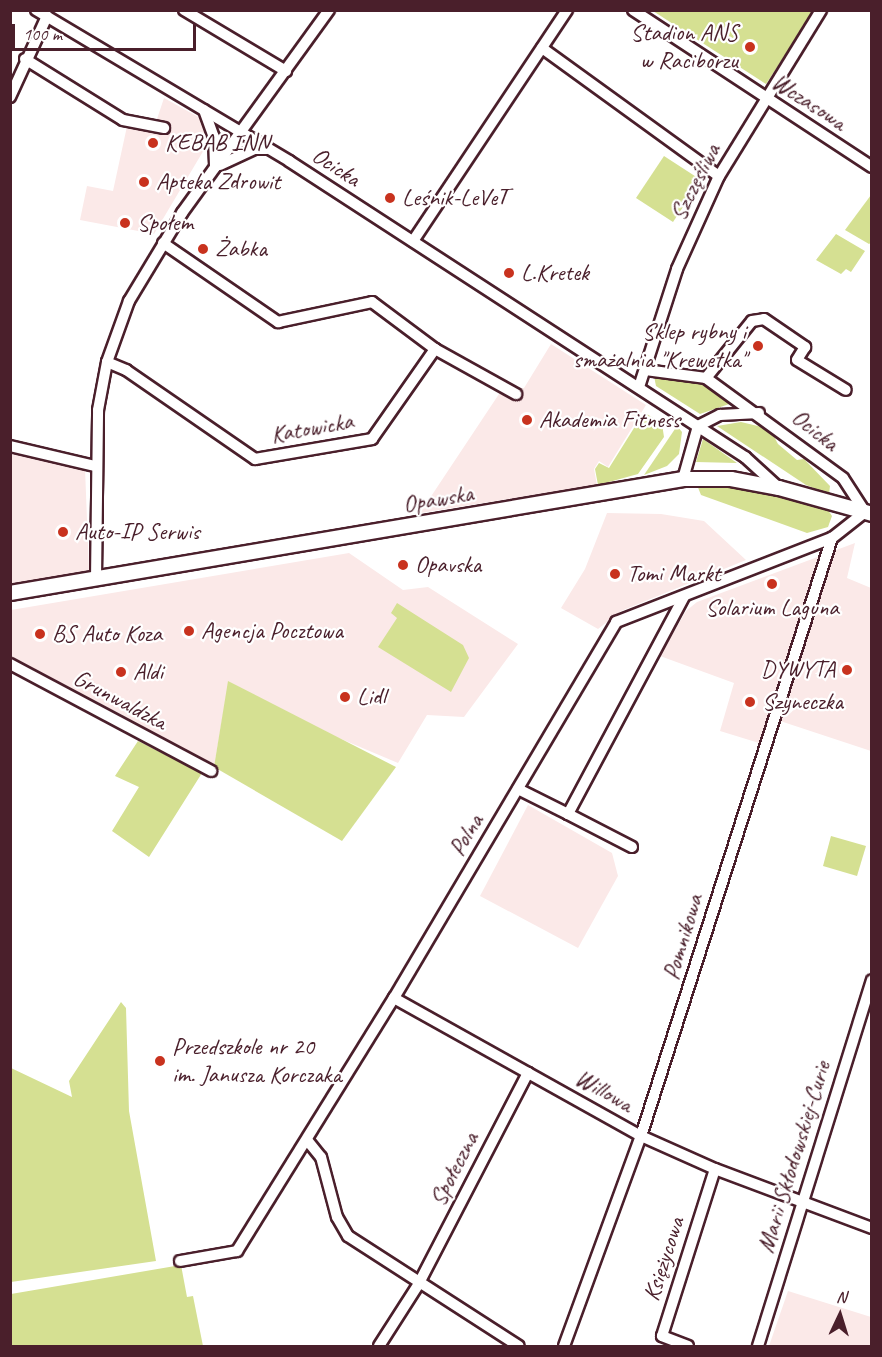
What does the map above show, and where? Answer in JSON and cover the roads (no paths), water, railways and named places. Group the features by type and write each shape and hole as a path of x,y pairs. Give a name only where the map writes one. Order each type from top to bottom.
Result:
{"main road":[{"name":"Opawska","path":"10,593 683,479 731,479 779,488 868,513"}],"street":[{"path":"184,10 286,71"},
{"path":"96,579 95,466 98,410 107,362 132,294 163,243 214,168 242,133 329,10"},
{"path":"413,241 567,10"},
{"name":"Wczasowa","path":"633,10 872,167"},
{"name":"Szczęśliwa","path":"639,387 676,269 719,176 764,98 820,10"},
{"path":"10,97 41,13"},
{"name":"Ocicka","path":"41,13 270,150 413,241 745,457 779,488"},
{"path":"542,48 719,176"},
{"path":"25,60 123,120 164,128"},
{"path":"204,110 214,137 214,168"},
{"path":"214,168 255,149 270,150"},
{"path":"163,243 278,322 372,302 435,349 516,394"},
{"path":"706,378 752,321 764,319 805,346 797,360 846,390"},
{"name":"Katowicka","path":"107,362 126,370 255,459 372,439 435,349"},
{"name":"Ocicka","path":"646,370 706,378 759,413 843,478 868,513"},
{"name":"Ocicka","path":"698,426 720,415 759,413"},
{"path":"683,479 698,426"},
{"path":"10,446 95,466"},
{"name":"Polna","path":"180,1261 237,1251 394,998 616,622 832,538 868,513"},
{"name":"Pomnikowa","path":"564,1347 641,1136 832,538"},
{"path":"568,814 684,597"},
{"name":"Grunwaldzka","path":"10,664 211,771"},
{"path":"518,789 632,847"},
{"name":"Marii Skłodowskiej-Curie","path":"758,1347 872,980"},
{"name":"Willowa","path":"394,998 641,1136 715,1169 803,1199 872,1228"},
{"name":"Społeczna","path":"379,1347 418,1285 528,1073"},
{"path":"307,1140 321,1157 337,1217 348,1236 418,1285 519,1347"},
{"name":"Księżycowa","path":"688,1347 662,1336 715,1169"}],"place":[{"name":"Stadion ANS w Raciborzu","path":"750,47"},
{"name":"KEBAB INN","path":"153,143"},
{"name":"Apteka Zdrowit","path":"144,182"},
{"name":"Leśnik-LeVeT","path":"390,198"},
{"name":"Społem","path":"125,223"},
{"name":"Żabka","path":"203,249"},
{"name":"L.Kretek","path":"509,273"},
{"name":"Sklep rybny i smażalnia \"Krewetka\"","path":"758,346"},
{"name":"Akademia Fitness","path":"527,420"},
{"name":"Auto-IP Serwis","path":"63,532"},
{"name":"Opavska","path":"403,565"},
{"name":"Tomi Markt","path":"615,574"},
{"name":"Solarium Laguna","path":"772,584"},
{"name":"Agencja Pocztowa","path":"189,631"},
{"name":"BS Auto Koza","path":"40,634"},
{"name":"DYWYTA","path":"847,670"},
{"name":"Aldi","path":"121,672"},
{"name":"Lidl","path":"345,697"},
{"name":"Szyneczka","path":"750,702"},
{"name":"Przedszkole nr 20 im. Janusza Korczaka","path":"160,1061"}]}
